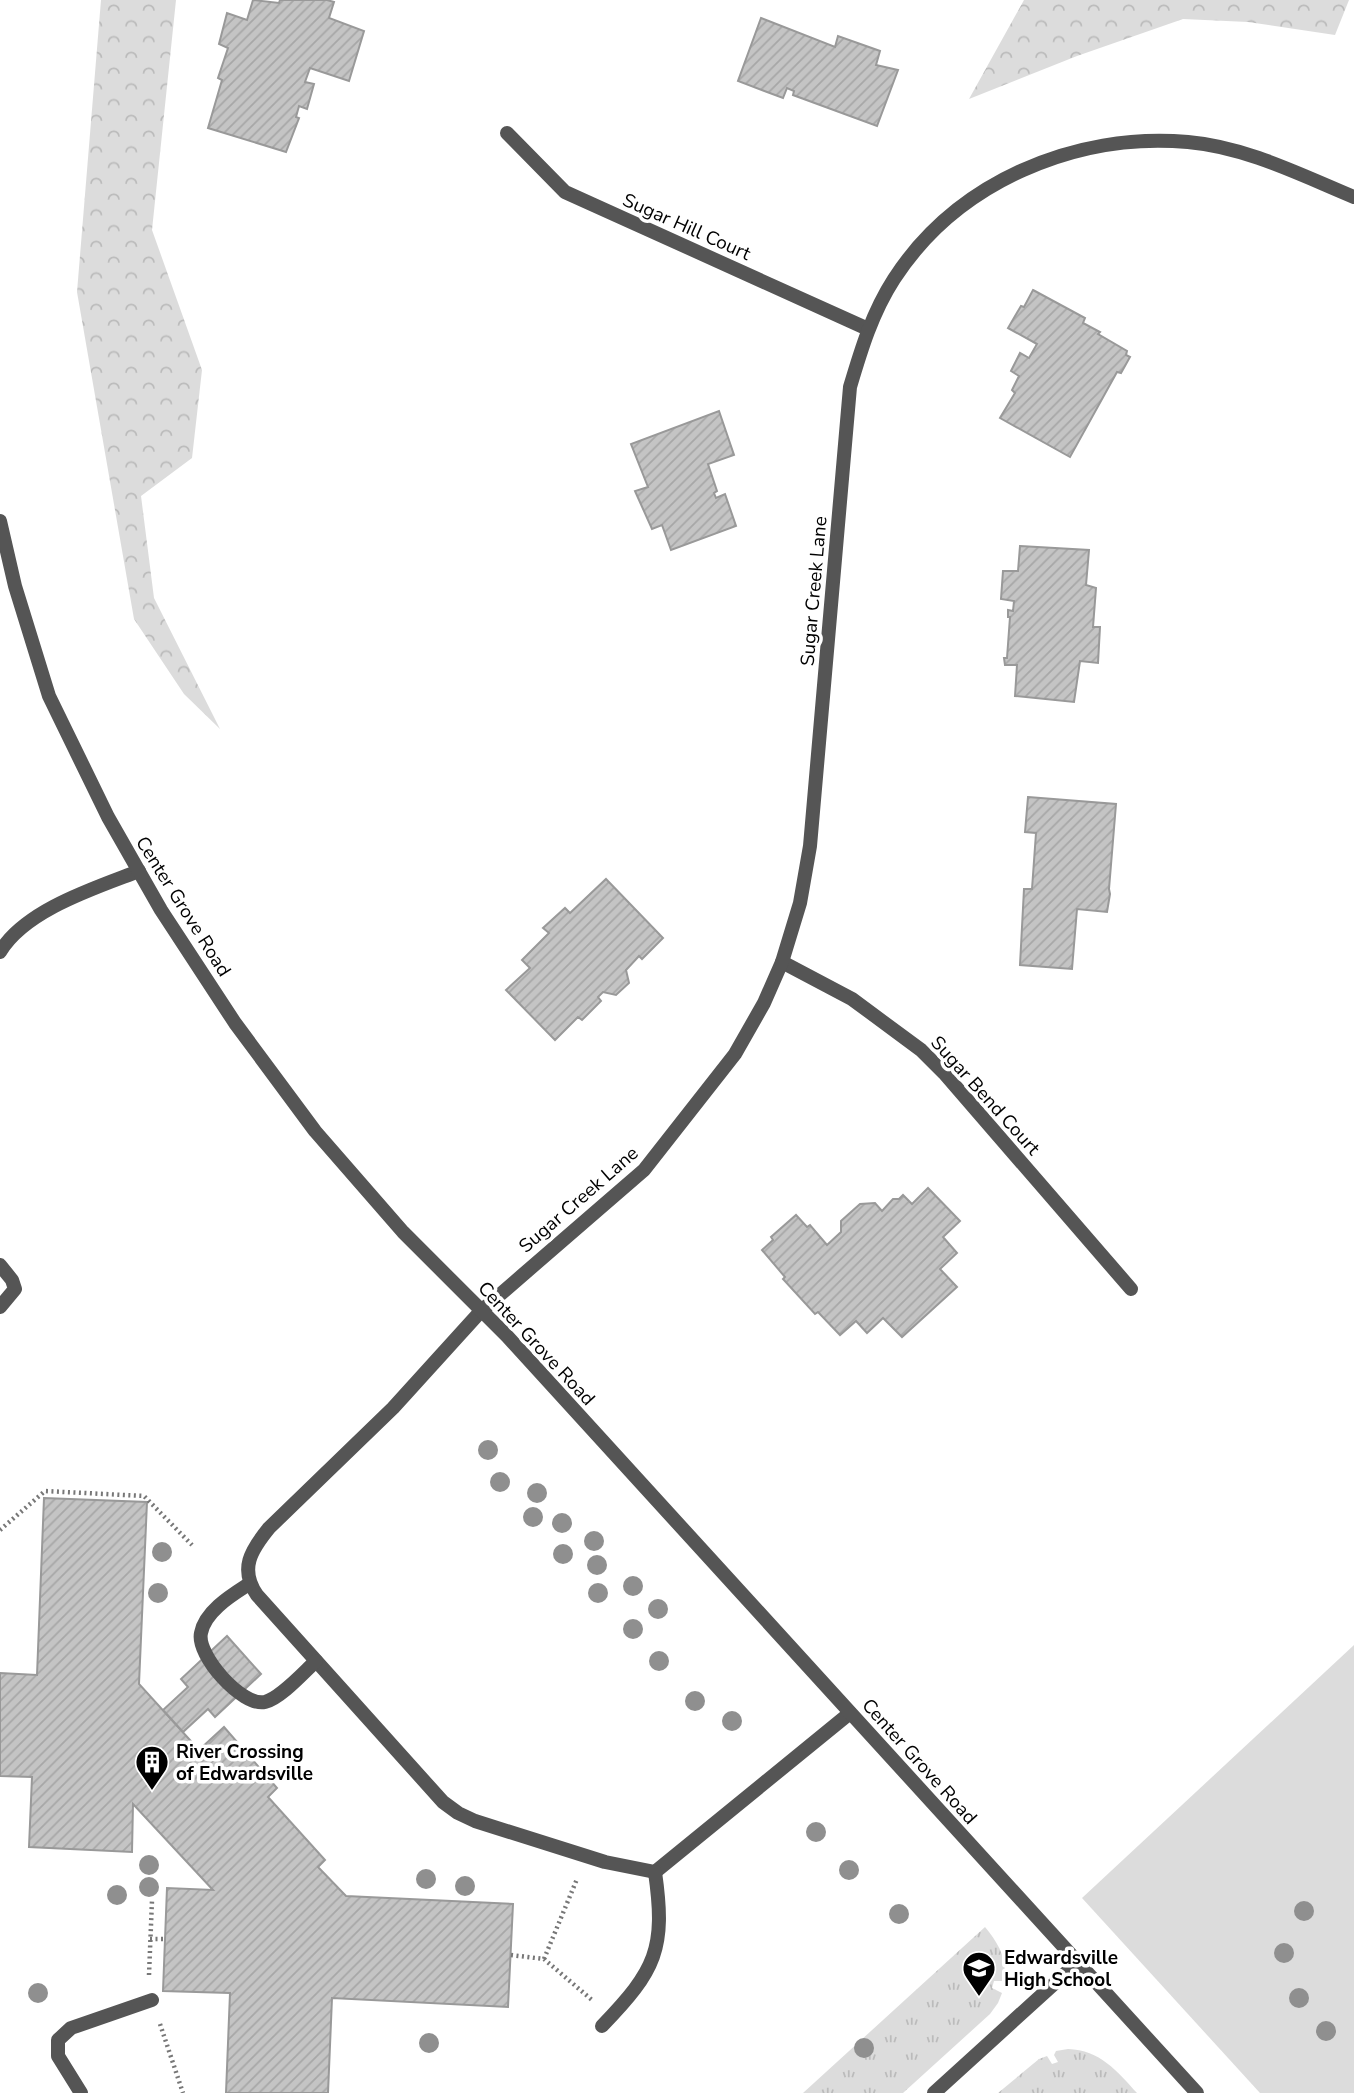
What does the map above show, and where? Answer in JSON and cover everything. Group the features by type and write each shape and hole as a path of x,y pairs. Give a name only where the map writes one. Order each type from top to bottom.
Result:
{"street":[{"name":"Sugar Hill Court","path":"507,133 565,192 868,329"},
{"name":"Sugar Creek Lane","path":"249,1584 247,1571 251,1558 269,1528 393,1408 481,1311 644,1170 736,1054 764,1003 782,962 800,903 810,846 850,387 868,329 894,279 926,239 953,214 1003,179 1056,156 1094,146 1142,140 1190,142 1238,151 1354,197"},
{"name":"Center Grove Road","path":"0,522 15,586 49,696 108,817 235,1023 315,1130 403,1232 507,1336 1197,2093"},
{"path":"0,952 6,942 27,924 72,896 139,871"},
{"name":"Sugar Bend Court","path":"782,962 852,999 921,1050 1131,1289"},
{"path":"0,1265 12,1280 15,1289 0,1307"},
{"path":"316,1661 271,1699 256,1702 240,1695 205,1656 200,1642 201,1632 205,1621 232,1595 249,1584 443,1802 458,1813 475,1821 606,1862 655,1872"},
{"path":"655,1872 850,1713"},
{"path":"602,2026 639,1984 653,1957 660,1927 655,1872"},
{"path":"933,2093 1078,1962"},
{"path":"81,2093 58,2056 58,2040 64,2032 152,2000"}],"path":[{"path":"0,1531 45,1491 145,1496 192,1545"},
{"path":"95,1494 95,1501"},
{"path":"544,1959 577,1879"},
{"path":"150,1939 165,1939"},
{"path":"510,1955 544,1959 594,2002"}],"green space":[{"path":"101,0 176,0 152,230 202,370 192,458 141,496 154,598 220,729 184,694 134,619 77,292"},
{"path":"1024,0 1349,0 1335,35 1248,22 1183,19 1077,56 969,99"},
{"path":"1354,1645 1354,2093 1260,2093 1082,1898"},
{"path":"985,1927 998,1946 1005,1966 1004,1981 994,1981 992,1988 1002,1993 990,2014 903,2093 803,2093"},
{"path":"1068,2049 1089,2053 1107,2063 1137,2093 998,2093 1039,2059 1047,2056 1052,2064 1058,2062 1054,2055 1056,2051"}],"building":[{"path":"253,0 279,3 280,0 327,0 334,2 329,18 364,31 349,81 310,68 305,82 314,84 307,109 299,106 296,117 299,118 286,152 208,128 222,80 218,78 228,48 219,44 227,13 247,20"},
{"path":"761,18 835,47 838,36 880,51 876,65 898,70 877,126 793,95 794,91 787,88 783,98 738,81"},
{"path":"1033,290 1085,318 1083,323 1127,351 1126,355 1130,357 1121,373 1117,372 1070,457 1000,418 1015,393 1012,390 1019,376 1011,371 1020,353 1029,358 1037,344 1008,328"},
{"path":"719,411 734,455 708,464 717,491 714,493 716,498 725,494 736,526 671,550 662,525 652,529 635,491 648,487 631,444"},
{"path":"1020,546 1089,550 1086,585 1096,588 1093,627 1100,627 1098,663 1080,661 1074,702 1015,696 1017,665 1005,665 1004,658 1007,658 1010,617 1008,610 1013,611 1014,601 1001,599 1003,571 1018,571"},
{"path":"1028,797 1116,804 1107,912 1077,909 1072,969 1020,965 1024,889 1032,889 1036,833 1025,832"},
{"path":"606,879 663,938 642,959 639,956 626,970 629,983 616,995 603,992 598,997 601,1001 582,1020 578,1017 555,1040 506,990 530,968 522,960 549,933 543,928 565,908 570,913"},
{"path":"928,1188 960,1221 943,1237 957,1253 940,1269 957,1287 902,1337 883,1318 867,1333 856,1321 840,1335 818,1312 815,1314 783,1279 785,1277 762,1250 773,1240 771,1237 796,1215 807,1227 810,1225 827,1245 841,1232 841,1221 860,1204 875,1203 882,1211 893,1199 899,1199 903,1195 912,1204"},
{"name":"River Crossing of Edwardsville","path":"44,1498 147,1502 139,1684 199,1750 224,1727 277,1788 268,1797 325,1860 318,1867 346,1896 513,1904 508,2007 332,1998 328,2093 226,2093 230,1993 163,1991 167,1888 213,1890 133,1804 132,1852 29,1847 32,1777 0,1776 0,1673 37,1675"},
{"path":"227,1636 261,1674 215,1717 208,1709 183,1732 163,1710 188,1687 181,1679"}],"place":[{"name":"River Crossing of Edwardsville","path":"152,1792"},
{"name":"Edwardsville High School","path":"979,1998"}]}
